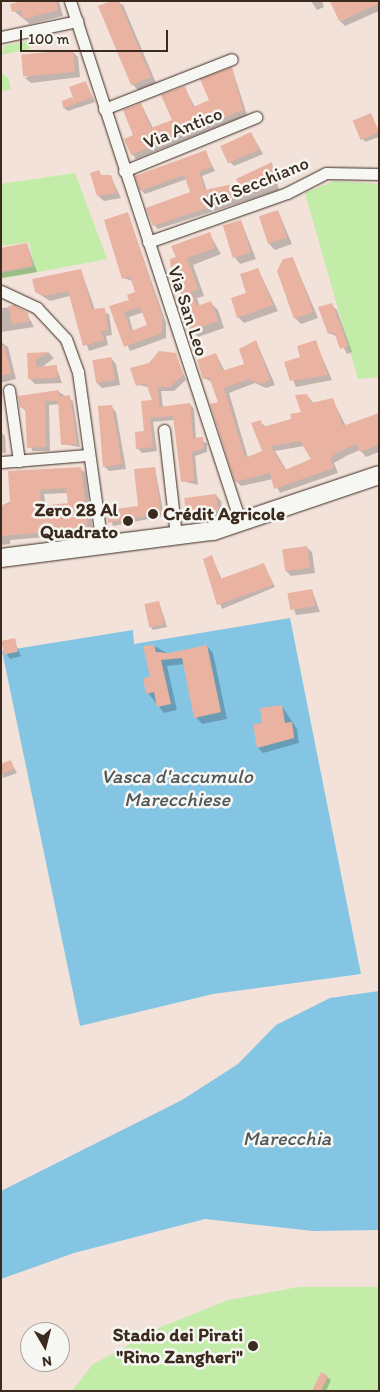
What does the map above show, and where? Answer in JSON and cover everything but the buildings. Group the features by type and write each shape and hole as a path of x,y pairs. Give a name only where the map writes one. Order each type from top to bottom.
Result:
{"main road":[{"path":"1,558 176,536 241,524 379,476"}],"street":[{"name":"Via San Leo","path":"70,1 124,171 241,524"},
{"path":"1,37 77,21"},
{"path":"104,108 232,59"},
{"name":"Via Antico","path":"124,171 256,117"},
{"name":"Via Secchiano","path":"148,242 287,193 326,173 379,174"},
{"path":"1,291 37,308 66,339 78,372 102,546"},
{"path":"9,390 19,461"},
{"path":"164,430 176,536"},
{"path":"1,462 88,455"}],"green space":[{"path":"29,41 30,49 1,55 4,46"},
{"path":"1,72 9,79 11,89 1,91"},
{"path":"75,173 107,259 1,279 1,273 34,267 29,242 1,246 1,184"},
{"path":"334,181 379,184 379,377 358,379 305,193"},
{"name":"Stadio dei Pirati \"Rino Zangheri\"","path":"299,1287 379,1287 379,1391 72,1391 92,1365 161,1327 228,1300"}],"water":[{"name":"Vasca d'accumulo Marecchiese","path":"290,618 361,974 213,994 80,1026 2,651 133,630 134,644"},
{"name":"Marecchia","path":"379,991 379,1230 313,1231 205,1219 74,1253 1,1279 1,1191 182,1100 238,1064 276,1025 330,998"}],"place":[{"name":"Crédit Agricole","path":"153,514"},
{"name":"Zero 28 Al Quadrato","path":"128,521"},
{"name":"Stadio dei Pirati \"Rino Zangheri\"","path":"253,1346"}]}
